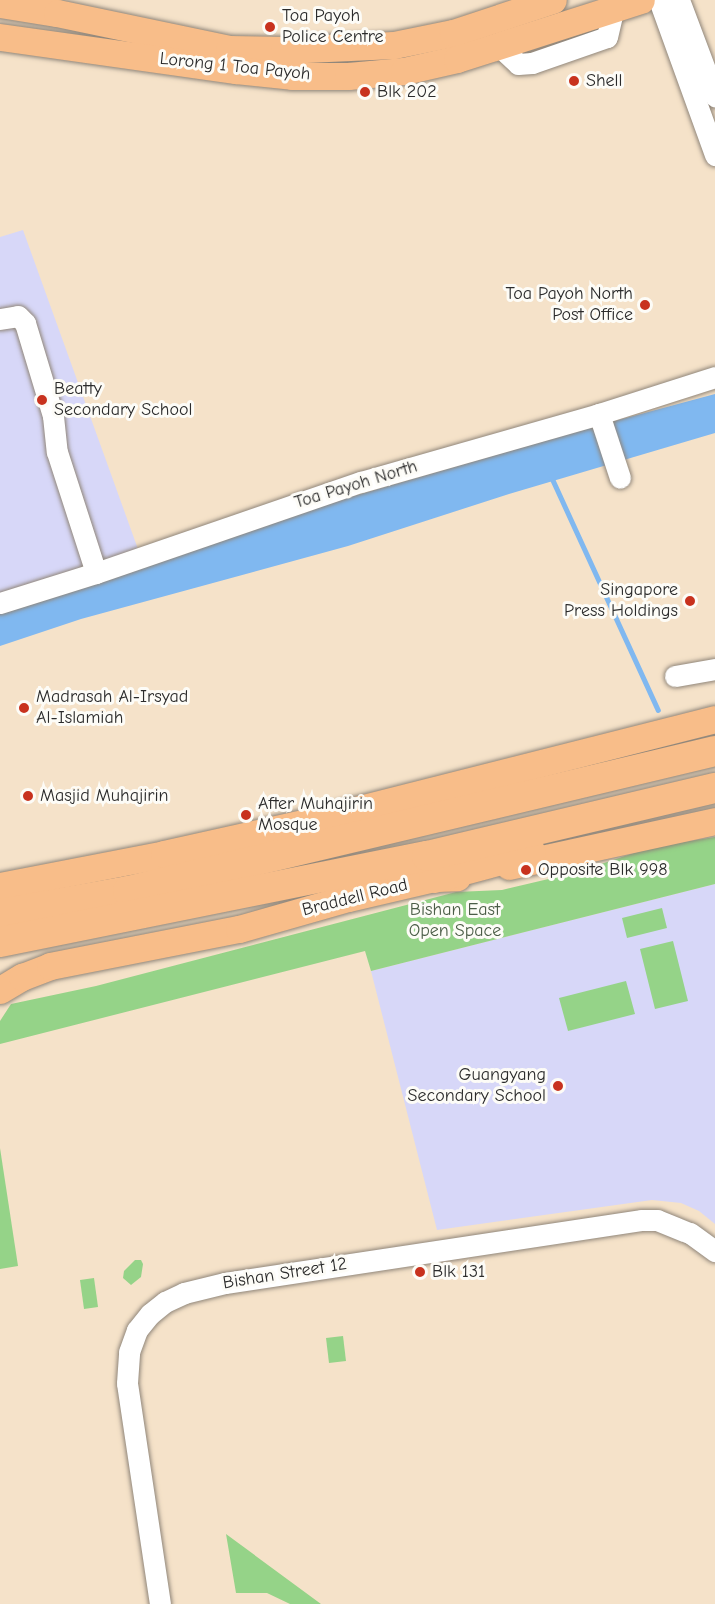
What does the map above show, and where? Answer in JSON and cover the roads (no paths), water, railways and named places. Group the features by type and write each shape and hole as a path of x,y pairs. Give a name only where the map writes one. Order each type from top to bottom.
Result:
{"highway":[{"path":"0,914 128,891 715,752"},
{"path":"393,861 421,844 715,771"},
{"name":"Braddell Road","path":"0,940 427,856 715,788"},
{"path":"434,879 715,806"}],"main road":[{"name":"Lorong 1 Toa Payoh","path":"0,4 49,6 229,49 337,50 394,45 453,33 553,0"},
{"name":"Lorong 1 Toa Payoh","path":"0,37 292,76 348,76 404,71 499,46 641,0"},
{"path":"0,886 164,854 320,819 715,719"},
{"name":"Braddell Road","path":"0,990 22,977 50,966 239,929 341,900 434,879 483,872 715,821"}],"street":[{"path":"658,0 715,154"},
{"path":"680,0 715,96"},
{"path":"0,319 18,316 25,323 53,416 57,452 96,573"},
{"name":"Toa Payoh North","path":"0,603 96,573 361,482 600,418 715,377"},
{"path":"600,418 618,472"},
{"path":"675,676 715,669"},
{"name":"Bishan Street 12","path":"160,1604 127,1383 129,1352 137,1330 150,1314 165,1302 184,1293 225,1283 642,1220 657,1220 690,1233 715,1251"}],"water":[{"path":"715,394 715,433 509,494 348,546 81,619 0,646 0,613 347,498"}],"waterway":[{"path":"552,478 658,710"}],"place":[{"name":"Toa Payoh Police Centre","path":"270,27"},
{"name":"Shell","path":"574,81"},
{"name":"Blk 202","path":"365,92"},
{"name":"Toa Payoh North Post Office","path":"645,305"},
{"name":"Beatty Secondary School","path":"42,400"},
{"name":"Singapore Press Holdings","path":"690,601"},
{"name":"Madrasah Al-Irsyad Al-Islamiah","path":"24,708"},
{"name":"Masjid Muhajirin","path":"28,796"},
{"name":"After Muhajirin Mosque","path":"246,815"},
{"name":"Opposite Blk 998","path":"526,870"},
{"name":"Guangyang Secondary School","path":"558,1086"},
{"name":"Blk 131","path":"420,1272"}],"park label":[{"name":"Bishan East Open Space","path":"455,921"}]}
